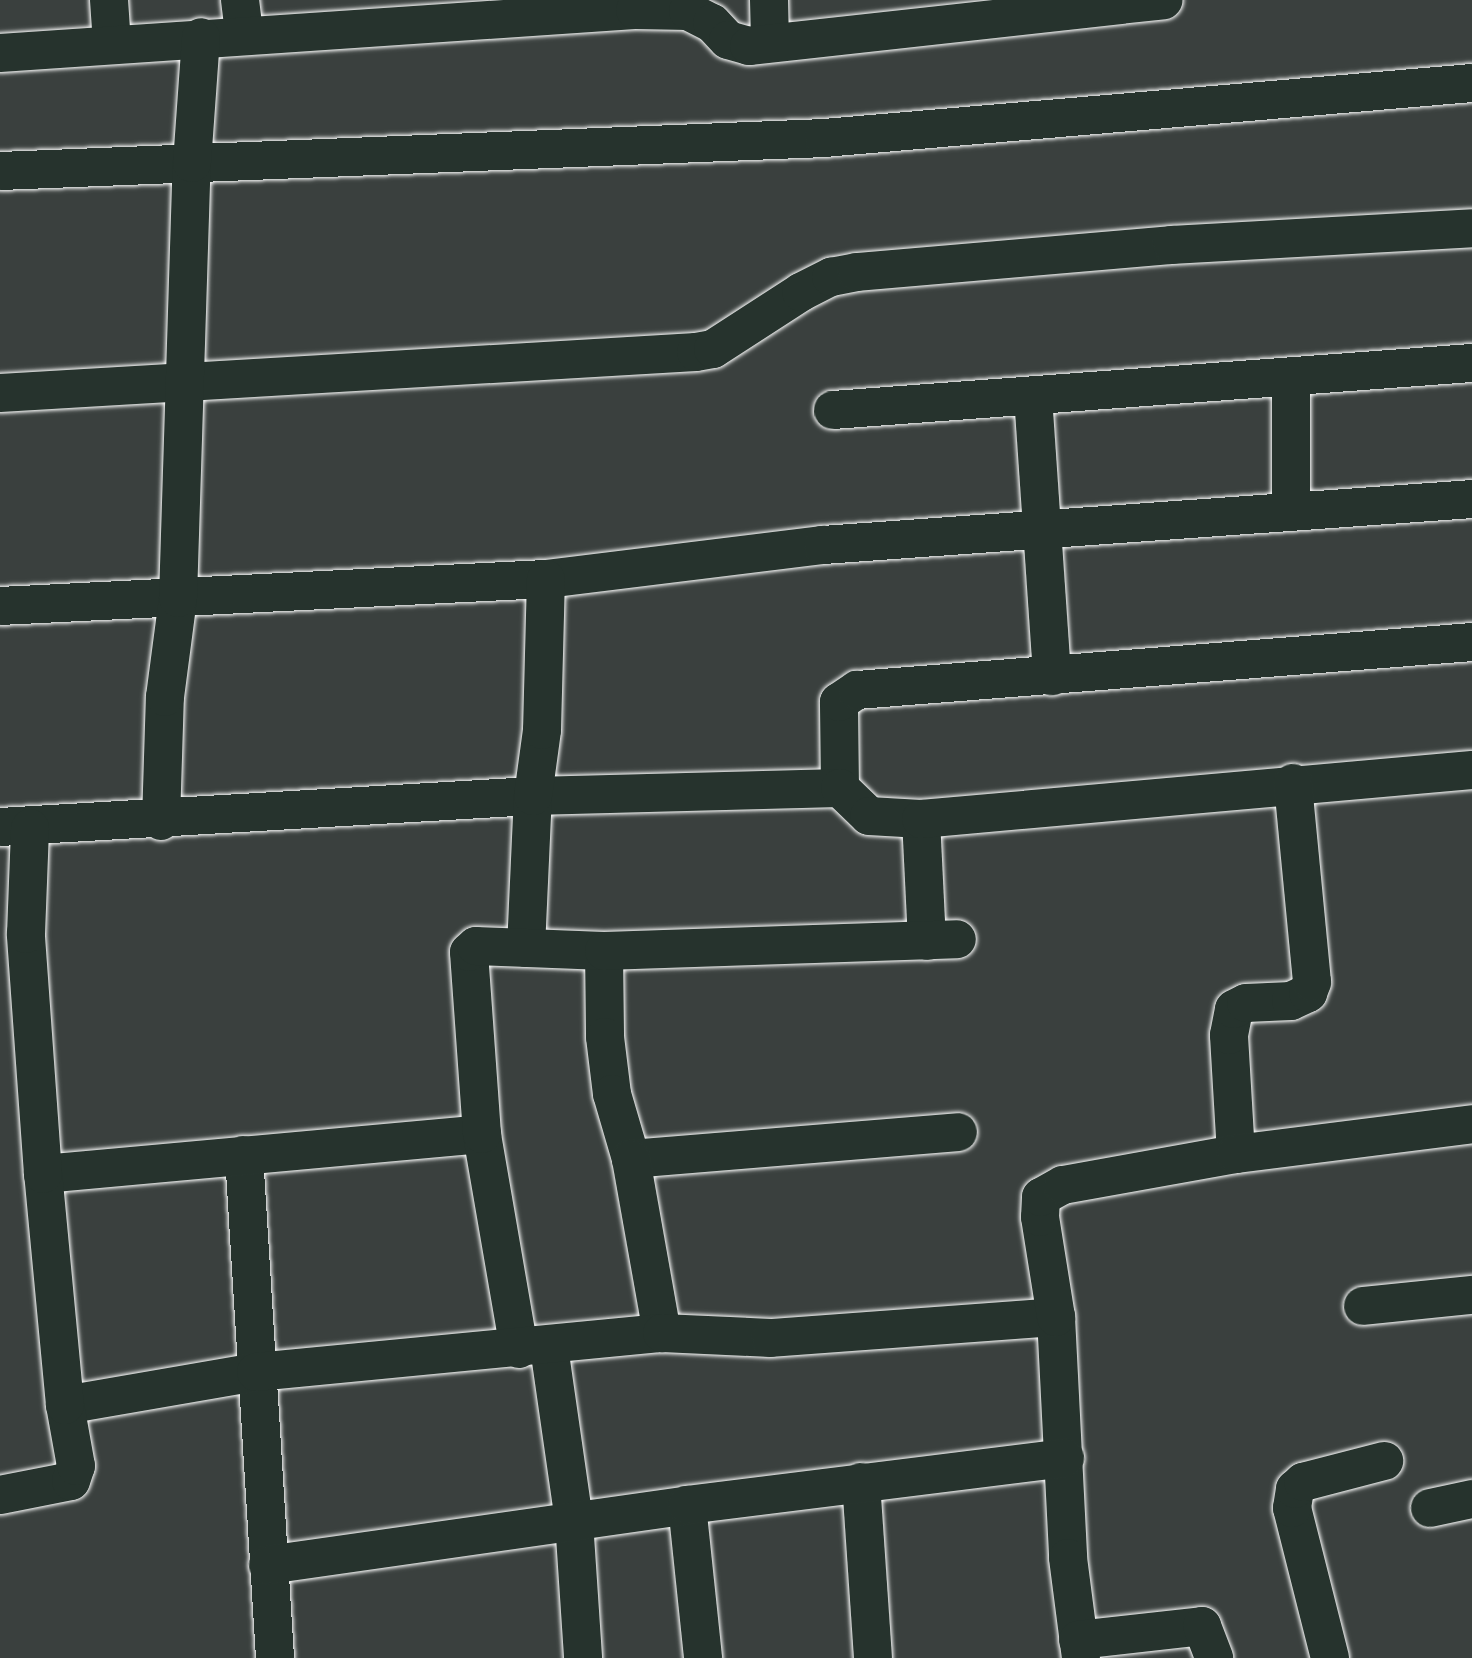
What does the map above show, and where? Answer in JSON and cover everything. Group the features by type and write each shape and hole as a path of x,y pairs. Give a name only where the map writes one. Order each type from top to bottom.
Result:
{"street":[{"path":"109,0 112,44"},
{"path":"769,0 770,42"},
{"path":"0,53 201,37 242,17 635,5 688,11 712,23 728,40 749,46 1163,0"},
{"path":"161,821 165,696 178,598 188,385 192,163 201,37"},
{"path":"0,171 824,138 1472,83"},
{"path":"0,393 188,385 696,352 713,349 821,282 857,272 1171,245 1472,228"},
{"path":"833,410 1472,363"},
{"path":"1291,377 1291,512"},
{"path":"1033,396 1052,676"},
{"path":"0,606 546,579 824,545 1472,499"},
{"path":"526,948 533,796 542,730 546,579"},
{"path":"1472,642 857,690 839,702 840,788 869,816 921,819 1293,783 1472,770"},
{"path":"1236,1154 1229,1035 1234,1009 1246,1003 1291,1001 1308,993 1311,982 1293,783"},
{"path":"0,1494 71,1481 76,1466 65,1405 15,827 161,821 533,796 840,788"},
{"path":"583,1658 574,1521 482,1134 469,952 476,946 604,951 942,940 921,819"},
{"path":"604,951 605,1037 611,1094 631,1159 662,1333"},
{"path":"1214,1658 1202,1626 1079,1649 1068,1558 1056,1317 1040,1217 1041,1197 1063,1185 1236,1154 1472,1124"},
{"path":"631,1159 958,1132"},
{"path":"43,1174 482,1134"},
{"path":"244,1155 275,1658"},
{"path":"1363,1306 1472,1296"},
{"path":"65,1405 256,1372 534,1348 662,1333 771,1339 1056,1317"},
{"path":"268,1565 687,1505 1065,1458"},
{"path":"1330,1658 1292,1508 1295,1489 1303,1482 1384,1461"},
{"path":"861,1482 873,1658"},
{"path":"1430,1508 1472,1499"},
{"path":"687,1505 703,1658"}]}
